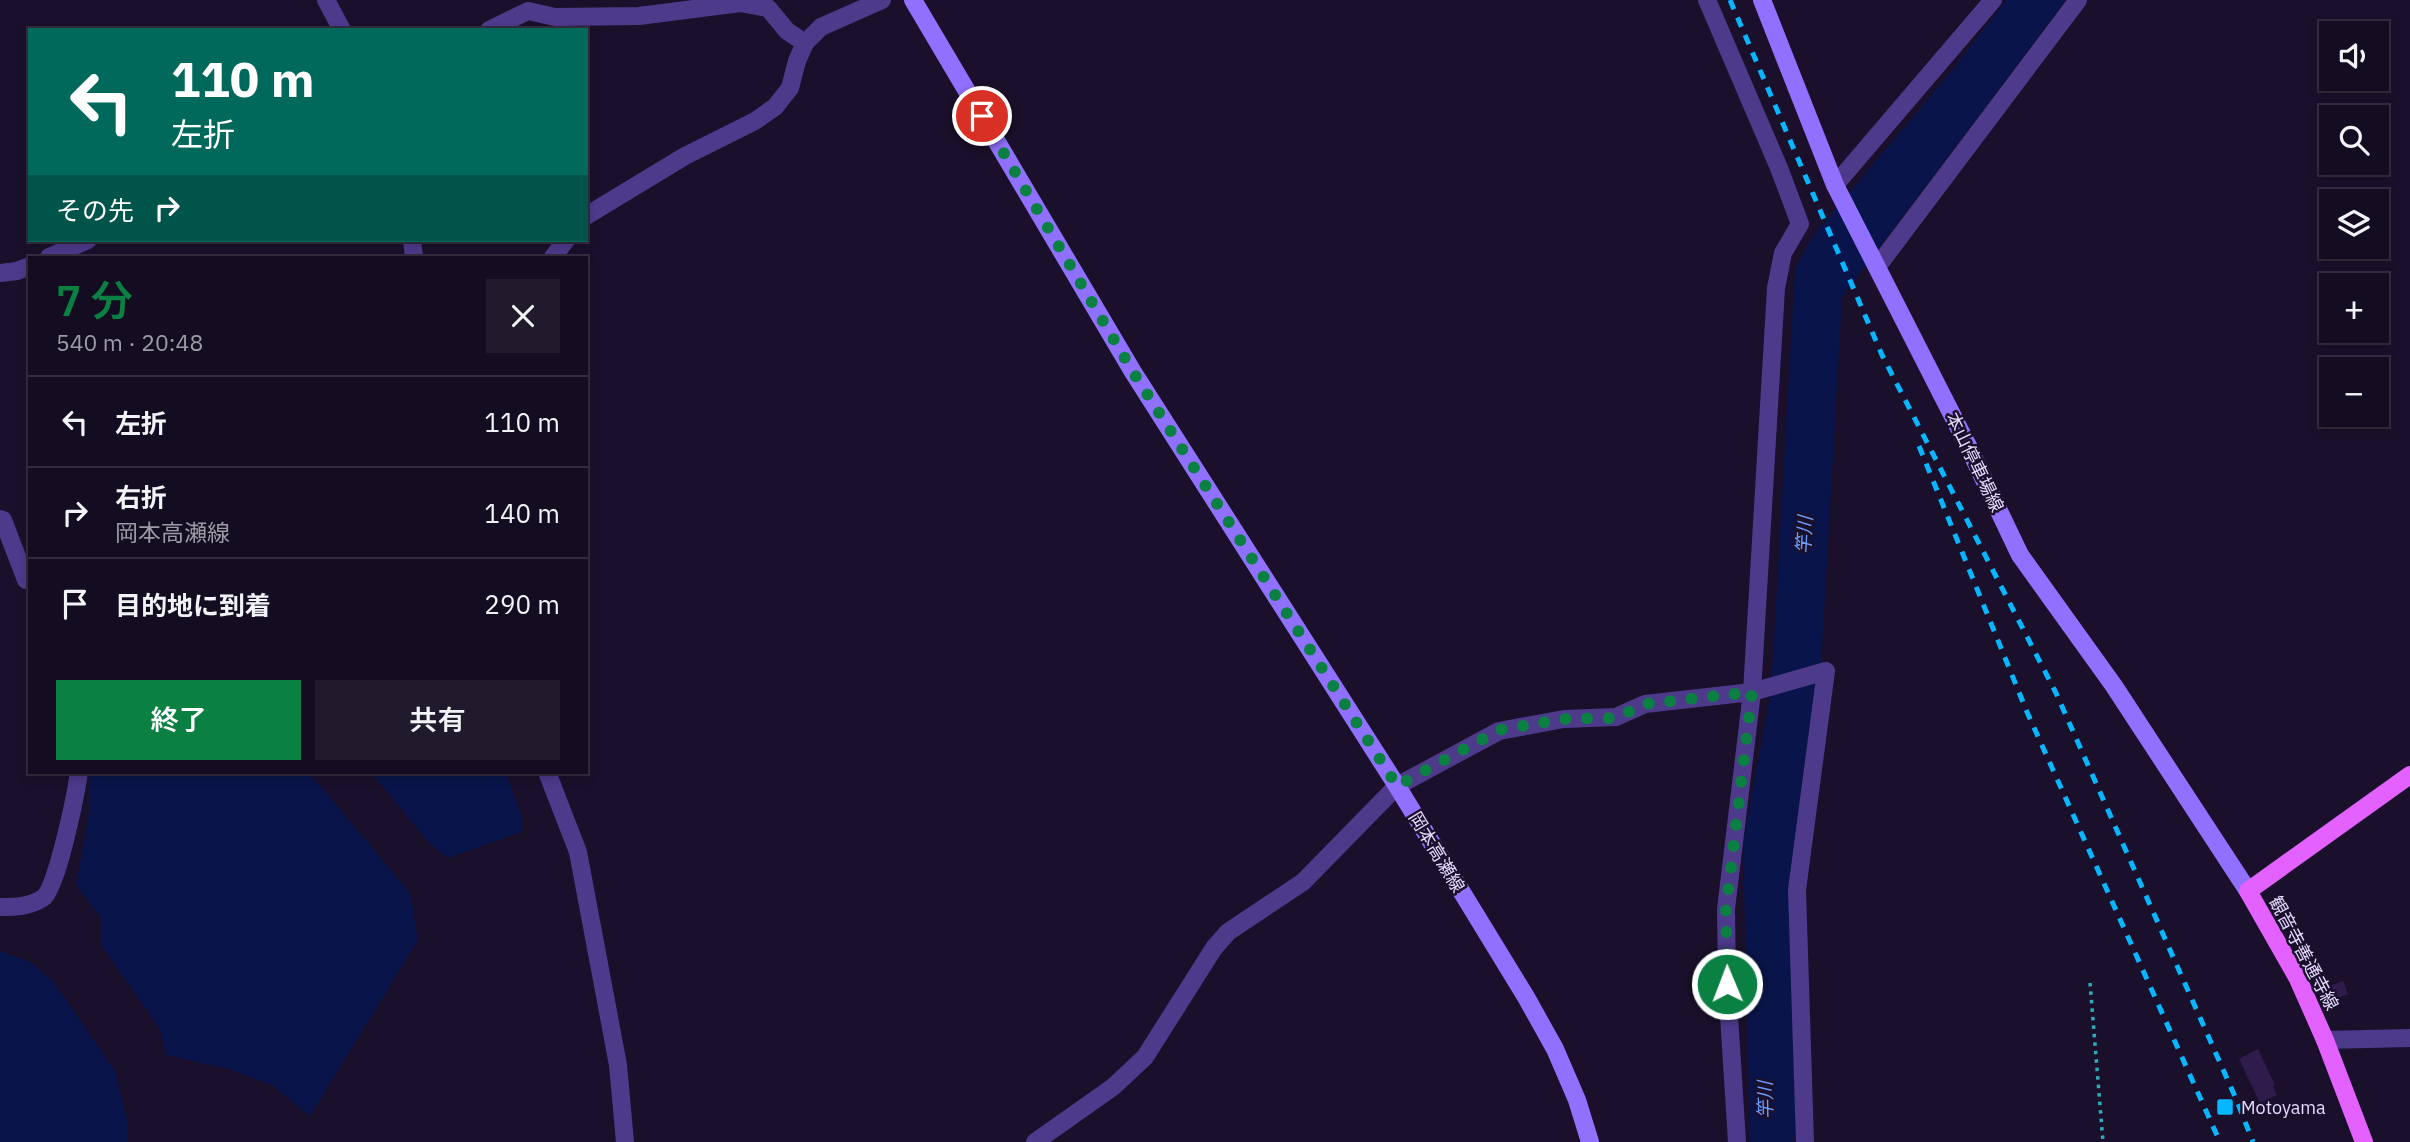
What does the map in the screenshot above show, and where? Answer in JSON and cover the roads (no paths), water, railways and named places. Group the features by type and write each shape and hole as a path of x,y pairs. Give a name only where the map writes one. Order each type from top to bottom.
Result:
{"main road":[{"name":"岡本高瀬線","path":"913,0 1133,372 1397,786 1555,1049 1577,1100 1590,1142"},
{"name":"本山停車場線","path":"1762,0 1835,185 2020,555 2114,686 2248,891"},
{"name":"観音寺善通寺線","path":"2364,1142 2325,1040 2298,979 2248,891 2410,775"}],"street":[{"path":"326,0 341,28"},
{"path":"588,215 685,156 755,121 775,107 790,88 797,61 806,43 821,27 882,0"},
{"path":"1707,0 1800,224 1783,253 1776,288 1758,690 1726,909 1727,984 1737,1142"},
{"path":"1835,185 1993,0"},
{"path":"1877,267 2078,0"},
{"path":"493,28 528,11 555,17 639,16 740,3 768,8 787,31 806,43"},
{"path":"50,256 83,242"},
{"path":"554,256 564,242"},
{"path":"0,273 28,267"},
{"path":"0,519 3,520 28,580"},
{"path":"1035,1142 1113,1087 1145,1057 1214,948 1228,932 1303,882 1397,786 1499,730 1564,719 1616,718 1645,704 1758,690 1826,671 1797,890 1805,1142"},
{"path":"0,907 23,907 45,897 55,879 79,774"},
{"path":"548,774 578,852 618,1065 625,1142"},
{"path":"2325,1040 2410,1038"}],"water":[{"name":"竿川","path":"2006,0 2066,0 1842,297 1821,665 1789,893 1798,1102 1794,1142 1750,1142 1743,843 1771,692 1795,270 1812,237 1954,68"},
{"path":"89,774 311,774 410,893 418,940 310,1116 272,1085 228,1069 166,1055 160,1029 101,945 101,919 76,884 89,814"},
{"path":"373,774 506,774 522,816 521,832 448,858 429,843"},
{"path":"0,951 30,962 53,981 115,1071 128,1124 128,1142 0,1142"}],"railway":[{"path":"1730,0 1882,355 2056,693 2253,1142"},
{"path":"1919,446 2027,712 2220,1142"}],"place":[{"name":"Motoyama","path":"2225,1107"}]}
